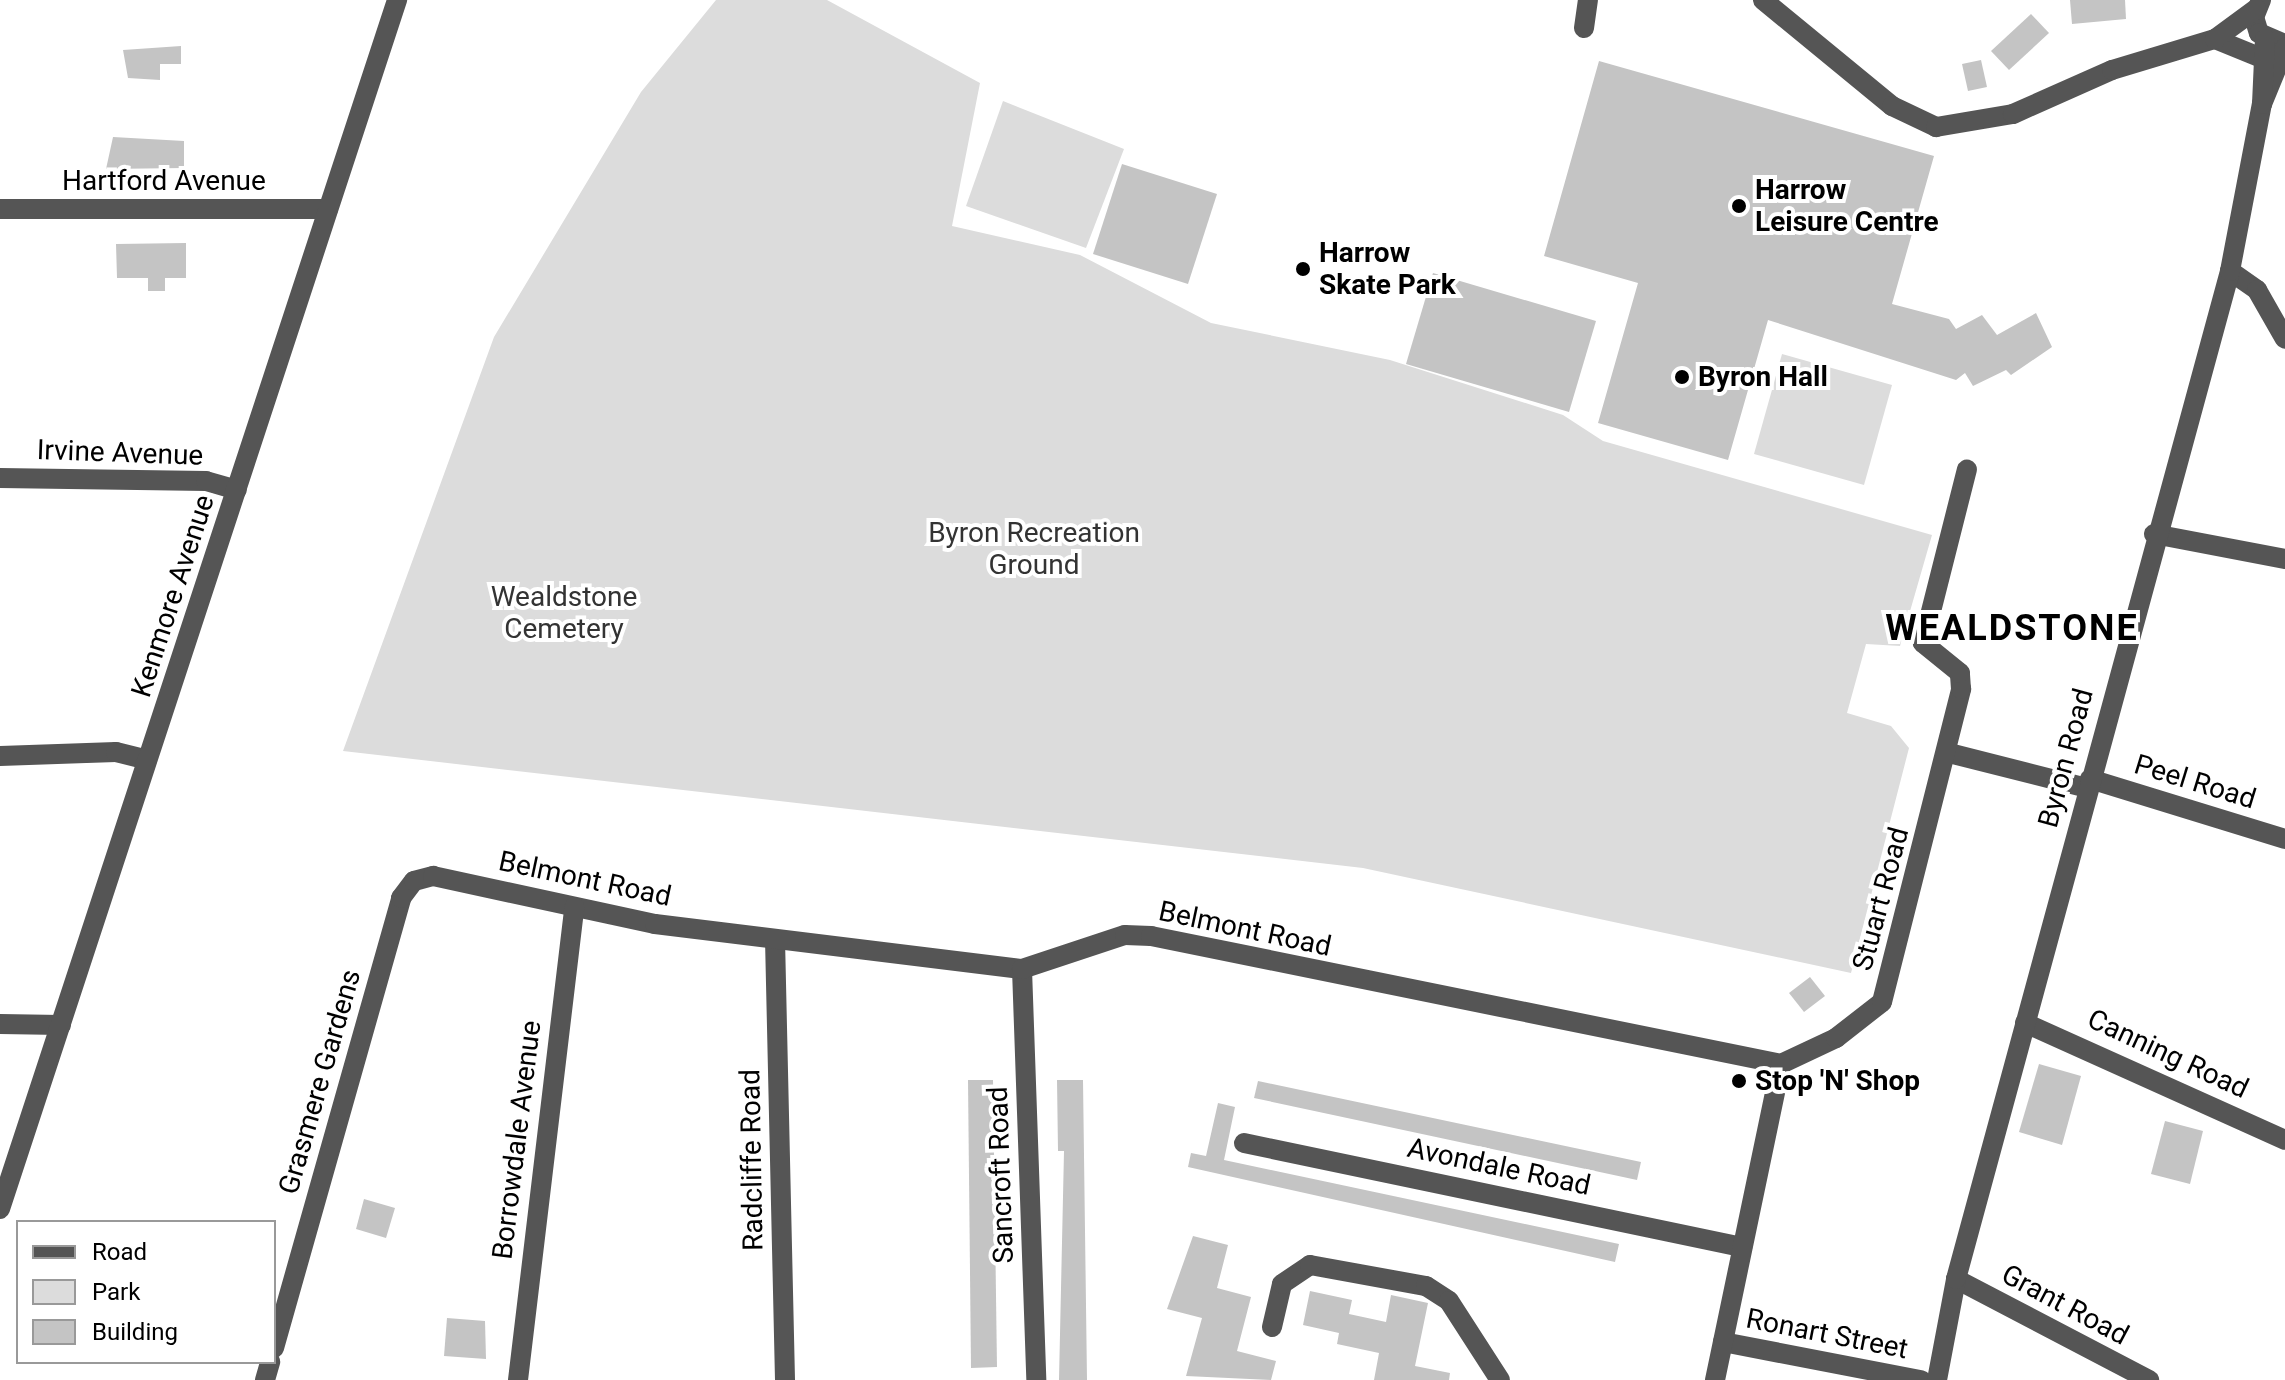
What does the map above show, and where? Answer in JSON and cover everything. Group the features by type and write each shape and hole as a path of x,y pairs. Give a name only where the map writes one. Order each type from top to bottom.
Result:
{"street":[{"name":"Kenmore Avenue","path":"0,1209 397,0"},
{"path":"1584,28 1588,0"},
{"path":"1763,0 1892,106 1936,127 2013,114 2112,70 2215,39 2258,4"},
{"name":"Byron Road","path":"1937,1380 1956,1279 2154,534 2230,271 2275,47 2258,4"},
{"path":"2215,39 2275,47"},
{"name":"Hartford Avenue","path":"0,209 328,209"},
{"path":"2230,271 2257,290 2285,339"},
{"name":"Stuart Road","path":"1781,1064 1836,1038 1882,1002 1949,753 1945,737 1960,673 1923,643 1967,469"},
{"name":"Irvine Avenue","path":"0,478 206,481 237,490"},
{"path":"2154,534 2285,559"},
{"path":"0,756 116,752 147,760"},
{"path":"1949,753 2088,784"},
{"name":"Peel Road","path":"2088,784 2285,839"},
{"name":"Belmont Road","path":"414,881 433,876 574,907 775,939 1022,969 1125,935 1151,936 1781,1064"},
{"name":"Grasmere Gardens","path":"276,1341 401,898 414,881"},
{"name":"Borrowdale Avenue","path":"518,1380 574,907"},
{"name":"Radcliffe Road","path":"775,939 785,1380"},
{"name":"Sancroft Road","path":"1022,969 1036,1380"},
{"name":"Canning Road","path":"2025,1023 2285,1140"},
{"path":"0,1024 61,1025"},
{"path":"1715,1380 1781,1064"},
{"name":"Avondale Road","path":"1244,1143 1742,1247"},
{"path":"1272,1327 1282,1284 1310,1265 1426,1286 1449,1301 1500,1380"},
{"name":"Grant Road","path":"1956,1279 2149,1380"},
{"name":"Ronart Street","path":"1723,1342 1921,1380"}],"green space":[{"name":"Byron Recreation Ground","path":"716,0 827,0 980,83 952,226 1080,255 1211,323 1390,360 1563,415 1603,441 1932,535 1900,646 1866,644 1847,713 1891,726 1909,748 1851,973 1363,868 343,751 494,337 641,92"},
{"path":"1003,101 1124,149 1086,248 966,206"},
{"path":"1782,354 1892,385 1864,485 1754,454"}],"building":[{"path":"2070,0 2125,0 2126,19 2072,24"},
{"path":"2031,14 2049,33 2009,70 1991,51"},
{"path":"181,46 181,64 160,64 160,80 128,78 123,50"},
{"path":"1981,60 1987,87 1968,91 1962,64"},
{"name":"Harrow Leisure Centre","path":"1599,61 1934,156 1892,304 1949,319 1956,329 1982,315 1997,335 2036,313 2052,347 2011,375 2006,370 1973,386 1965,373 1956,380 1768,320 1728,460 1598,423 1638,283 1544,256"},
{"path":"113,137 184,141 184,168 106,169"},
{"path":"1122,164 1217,194 1188,284 1093,254"},
{"path":"186,243 186,278 165,278 165,291 148,291 148,278 117,278 116,244"},
{"path":"1433,273 1596,321 1569,412 1406,364"},
{"path":"1810,977 1825,996 1804,1012 1789,993"},
{"path":"2039,1064 2081,1076 2062,1145 2019,1132"},
{"path":"968,1080 993,1080 997,1367 971,1368"},
{"path":"1057,1080 1083,1080 1087,1380 1059,1380 1064,1151 1058,1151"},
{"path":"1258,1081 1641,1162 1637,1180 1254,1098"},
{"path":"1218,1103 1235,1107 1224,1160 1619,1244 1615,1262 1188,1167 1191,1153 1206,1156"},
{"path":"2165,1121 2203,1131 2190,1184 2151,1174"},
{"path":"364,1199 395,1208 386,1238 356,1229"},
{"path":"1193,1236 1228,1245 1217,1288 1251,1297 1237,1351 1276,1361 1271,1380 1186,1376 1202,1318 1167,1309"},
{"path":"1310,1291 1352,1300 1349,1314 1386,1322 1391,1295 1428,1303 1415,1366 1450,1373 1449,1380 1374,1380 1379,1353 1337,1344 1339,1333 1303,1325"},
{"path":"447,1318 485,1321 486,1359 444,1356"}],"place":[{"name":"Harrow Leisure Centre","path":"1739,206"},
{"name":"Harrow Skate Park","path":"1303,269"},
{"name":"Byron Hall","path":"1682,377"},
{"name":"Stop 'N' Shop","path":"1739,1081"}],"district":[{"name":"WEALDSTONE","path":"2012,629"}],"park label":[{"name":"Wealdstone Cemetery","path":"564,613"}]}
